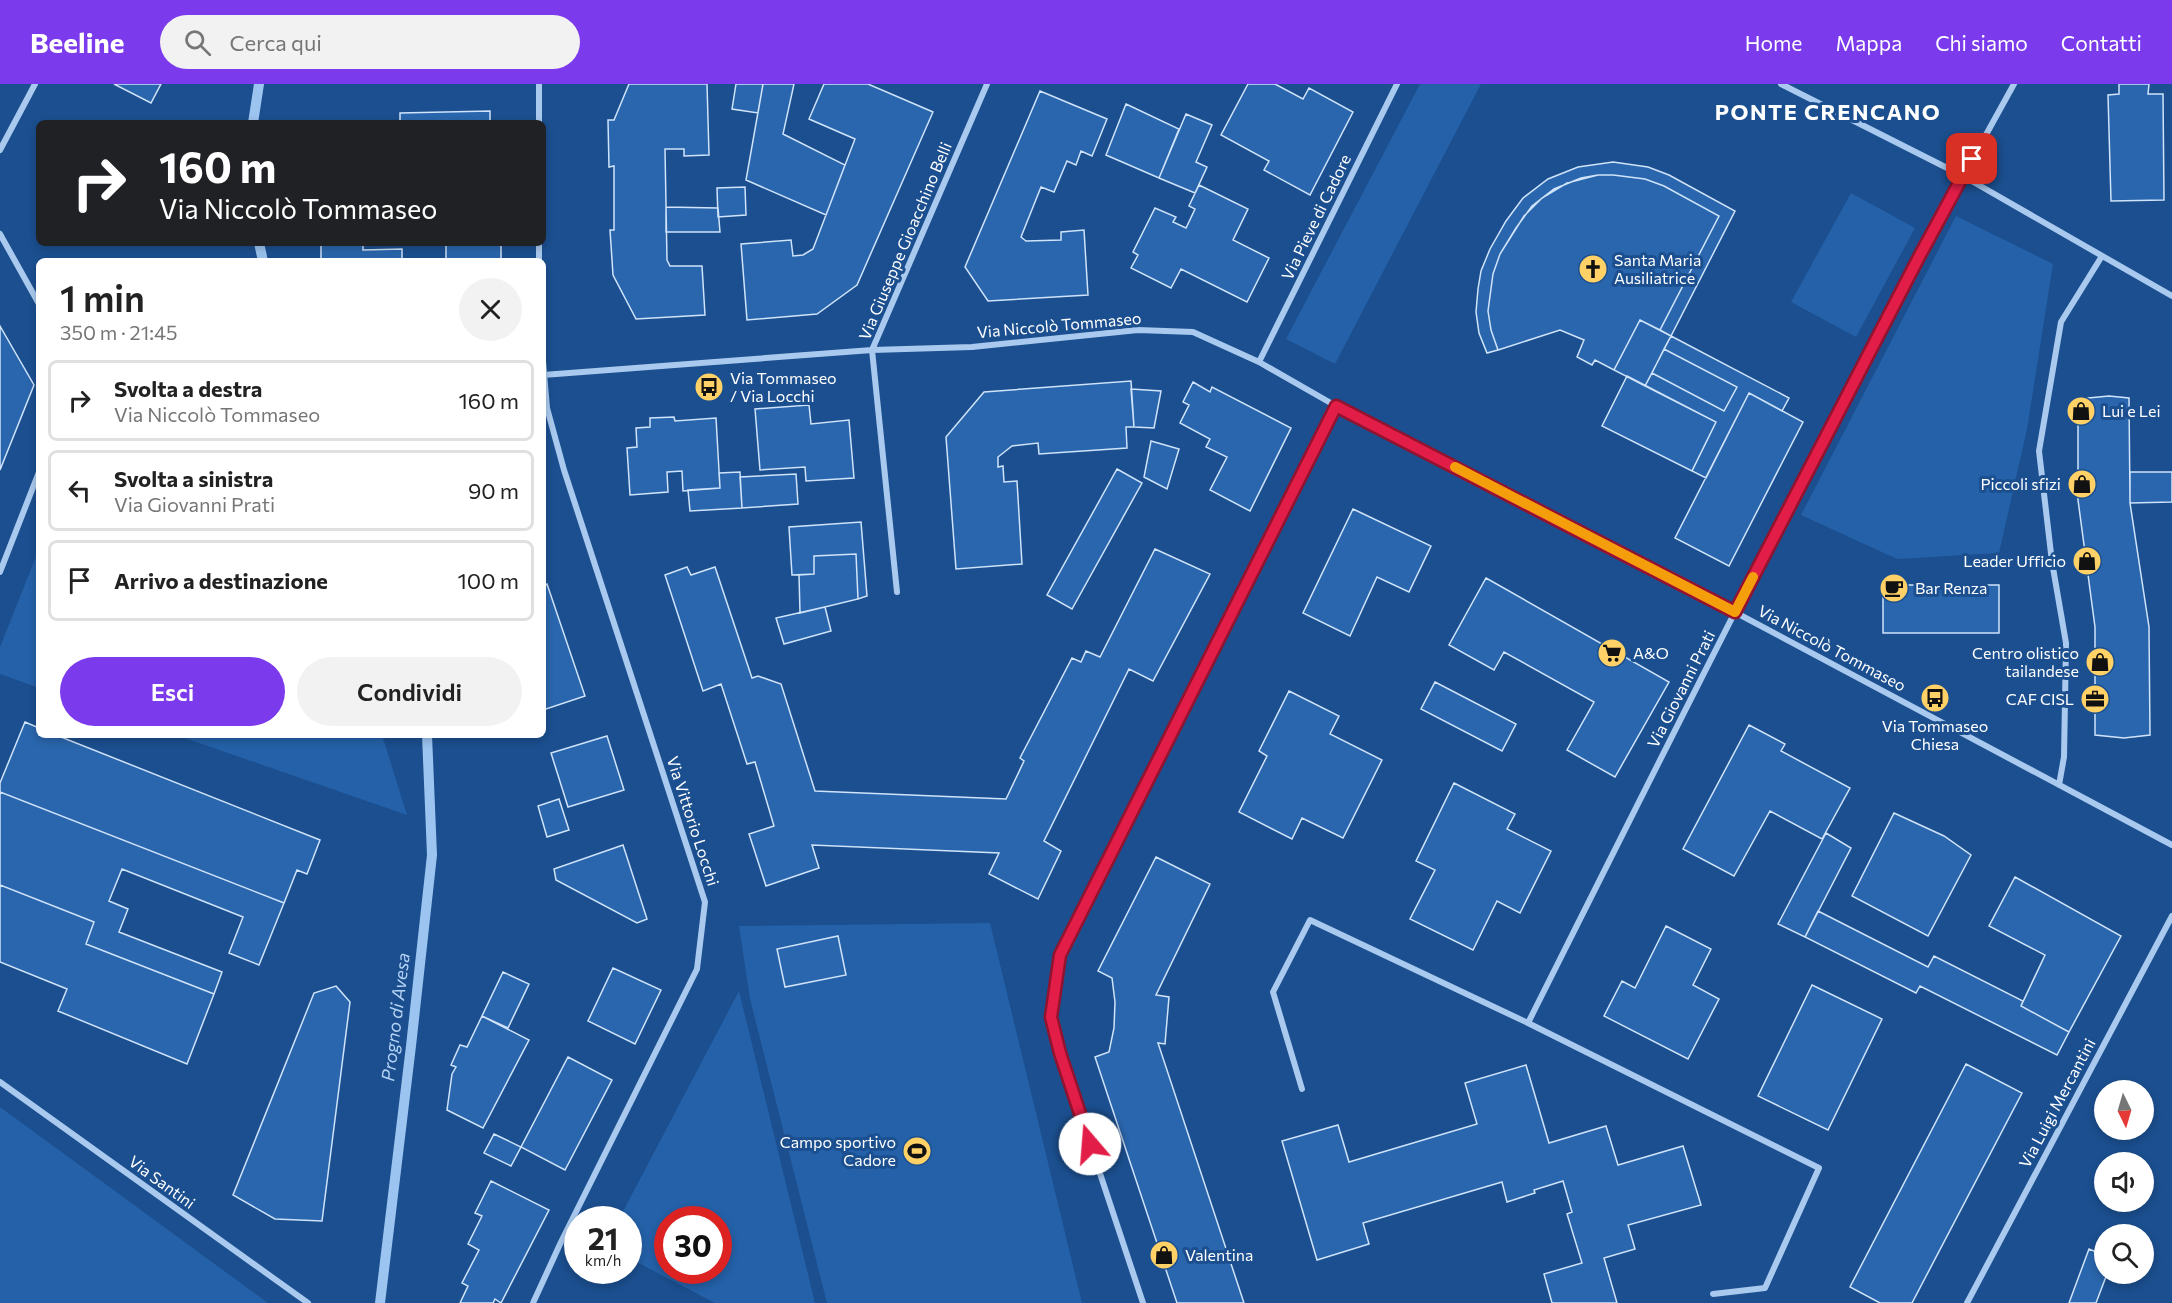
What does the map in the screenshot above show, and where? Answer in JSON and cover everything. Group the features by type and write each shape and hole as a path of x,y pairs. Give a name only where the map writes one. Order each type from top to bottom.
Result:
{"street":[{"path":"0,150 35,84"},
{"path":"539,84 539,120"},
{"name":"Via Giuseppe Gioacchino Belli","path":"897,592 872,350 987,84"},
{"name":"Via Pieve di Cadore","path":"1259,362 1397,84"},
{"path":"1781,84 1963,176 2172,296"},
{"name":"Via Giovanni Prati","path":"1528,1023 1735,612 1963,176 2014,84"},
{"path":"0,234 36,299"},
{"path":"2059,785 2064,757 2066,643 2052,562 2039,451 2061,322 2102,256"},
{"name":"Via Niccolò Tommaseo","path":"546,375 872,350 972,347 1138,330 1193,332 1259,362 1336,406 1735,612 2172,845"},
{"name":"Via Vittorio Locchi","path":"533,1303 697,969 705,902 564,470 546,400"},
{"path":"1143,1303 1060,1053 1051,1017 1060,955 1336,406"},
{"path":"0,572 36,480"},
{"name":"Via Luigi Mercantini","path":"1967,1303 2172,916"},
{"path":"1302,1089 1273,992 1310,920 1528,1023 1819,1168 1765,1288 1713,1294"},
{"name":"Via Santini","path":"0,1083 308,1303"}],"shaded area":[{"path":"1420,84 1481,84 1335,364 1286,339"},
{"path":"1851,193 1915,228 1856,337 1791,302"},
{"path":"1956,216 2053,264 2027,429 1999,553 1897,559 1801,515"},
{"path":"36,557 36,687 0,674 0,647"},
{"path":"185,738 383,738 407,815"},
{"name":"Campo sportivo Cadore","path":"990,923 1082,1303 827,1303 750,999 739,926"},
{"path":"739,991 815,1303 715,1303 679,1284 732,1284 732,1206 654,1206 654,1271 642,1265 642,1206 626,1206"},
{"path":"0,1107 268,1303 0,1303"}],"building":[{"path":"114,84 161,84 151,103"},
{"path":"629,84 707,84 709,155 684,156 684,149 665,149 667,260 670,266 702,266 705,315 636,319 613,275 610,230 614,230 614,166 609,167 608,120 614,120"},
{"path":"736,84 763,84 758,113 732,109"},
{"path":"763,84 794,84 783,134 845,165 826,215 746,180"},
{"path":"824,84 868,84 933,112 857,285 817,314 747,320 741,244 791,240 793,256 803,255 813,249 855,139 809,119"},
{"path":"1248,84 1275,84 1303,99 1309,88 1353,112 1310,195 1264,170 1269,161 1221,135"},
{"path":"2119,84 2149,84 2148,94 2163,94 2164,200 2111,201 2108,95 2119,94"},
{"path":"1040,91 1107,119 1092,156 1081,151 1076,165 1067,161 1054,192 1041,187 1021,237 1026,241 1061,240 1061,232 1084,230 1088,295 988,301 965,267"},
{"path":"1126,104 1179,129 1159,178 1106,155"},
{"path":"490,111 490,120 400,120 400,113"},
{"path":"1186,114 1212,125 1196,162 1207,167 1195,193 1159,178"},
{"path":"1613,162 1648,167 1669,175 1735,211 1671,336 1660,330 1719,216 1664,186 1645,179 1598,175 1581,178 1554,189 1532,206 1516,228 1500,254 1493,274 1488,311 1491,330 1498,350 1487,353 1479,333 1476,312 1478,289 1481,271 1490,249 1506,221 1523,198 1548,179 1578,167"},
{"name":"Santa Maria Ausiliatrice","path":"1598,175 1645,179 1664,186 1719,216 1660,330 1640,320 1614,370 1595,360 1592,365 1577,357 1584,340 1560,330 1498,350 1491,330 1488,311 1493,274 1500,254 1524,216 1542,198 1567,183"},
{"path":"1199,185 1248,209 1233,240 1269,258 1247,302 1181,269 1171,288 1131,268 1138,255 1133,252 1155,208 1176,217 1173,222 1186,228 1195,209 1189,206"},
{"path":"745,187 746,215 718,217 717,188"},
{"path":"666,207 718,208 720,232 666,232"},
{"path":"321,246 363,246 363,250 402,249 402,258 321,258"},
{"path":"446,246 501,246 501,258 446,258"},
{"path":"1640,320 1671,336 1645,386 1614,370"},
{"path":"0,326 34,385 0,470"},
{"path":"1671,336 1789,398 1782,411 1749,393 1706,478 1692,471 1716,422 1645,386 1652,373 1724,411 1737,387 1664,349"},
{"path":"1664,349 1737,387 1724,411 1652,373"},
{"path":"1627,376 1716,422 1692,471 1602,426"},
{"path":"1131,381 1134,427 1126,427 1127,448 1039,454 1038,443 1012,446 998,457 998,467 1003,466 1004,482 1017,481 1022,564 956,569 946,437 984,392"},
{"path":"1193,382 1210,392 1212,387 1291,428 1250,511 1210,490 1227,457 1206,447 1210,439 1180,423 1189,405 1183,402"},
{"path":"1131,389 1161,391 1154,428 1134,427"},
{"path":"1749,393 1803,422 1729,566 1675,538"},
{"path":"2109,396 2129,398 2130,503 2149,627 2150,735 2124,738 2095,735 2095,627 2078,500 2078,399"},
{"path":"809,405 811,424 849,420 854,478 806,481 805,467 760,470 755,409"},
{"path":"674,417 675,421 716,418 720,488 683,491 682,471 667,472 668,492 630,495 627,448 637,447 636,428 650,427 650,418"},
{"path":"1151,441 1179,449 1167,489 1144,477"},
{"path":"1117,469 1142,483 1072,609 1047,595"},
{"path":"740,472 742,508 690,511 688,490 720,488 719,473"},
{"path":"2130,472 2172,472 2172,502 2130,503"},
{"path":"796,474 798,504 742,508 740,477"},
{"path":"1353,509 1431,546 1409,592 1377,577 1350,636 1303,613"},
{"path":"861,522 867,596 858,599 856,554 814,556 814,574 792,575 789,527"},
{"path":"1155,549 1210,574 1153,681 1129,669 1044,841 1061,851 1038,899 989,874 999,853 812,845 819,868 766,886 749,834 774,826 755,762 747,764 721,684 703,691 665,575 687,567 691,575 715,567 752,678 758,676 781,684 815,791 1006,799 1024,761 1020,758 1072,658 1081,662 1086,651 1100,657"},
{"path":"856,554 858,599 800,613 799,575 814,574 814,556"},
{"path":"1486,578 1669,682 1615,777 1567,750 1594,702 1504,652 1494,670 1449,645"},
{"path":"546,584 585,696 546,709"},
{"path":"1883,585 1999,585 1999,633 1883,633"},
{"path":"825,607 831,631 784,644 776,618"},
{"path":"1435,682 1516,724 1502,751 1421,709"},
{"path":"1289,691 1339,716 1330,734 1382,760 1343,838 1302,818 1292,839 1239,812 1267,756 1259,751"},
{"path":"25,722 36,727 36,738 64,738 320,840 307,874 297,870 284,903 0,792 0,783"},
{"path":"1749,725 1785,744 1781,751 1850,788 1822,839 1770,811 1734,876 1683,849"},
{"path":"607,736 624,790 568,807 551,753"},
{"path":"1454,783 1515,814 1507,829 1551,851 1520,913 1497,901 1473,950 1410,919 1435,870 1416,861"},
{"path":"0,792 284,903 259,965 229,953 243,917 122,869 109,901 128,909 119,932 222,972 214,994 86,944 94,922 0,885"},
{"path":"559,799 569,830 547,837 538,806"},
{"path":"1894,813 1944,836 1971,855 1928,936 1852,896"},
{"path":"1826,833 1851,848 1805,937 1778,924"},
{"path":"623,845 647,919 637,923 556,880 554,869"},
{"path":"1156,857 1210,884 1156,995 1169,997 1165,1044 1158,1043 1244,1303 1177,1303 1095,1057 1109,1052 1114,1028 1115,1002 1112,978 1098,971"},
{"path":"2015,877 2121,936 2069,1032 2021,1006 2045,955 1989,926"},
{"path":"0,885 94,922 86,944 214,994 187,1064 58,1011 67,989 0,962"},
{"path":"1818,911 1928,967 1934,956 2023,1001 2021,1006 2069,1032 2057,1055 1920,986 1916,993 1805,937"},
{"path":"1666,926 1711,949 1693,985 1719,999 1688,1059 1604,1016 1622,981 1635,988"},
{"path":"838,936 846,975 785,987 777,949"},
{"path":"613,968 661,990 635,1044 588,1021"},
{"path":"503,972 529,984 508,1028 482,1016"},
{"path":"1812,985 1882,1019 1828,1130 1758,1096"},
{"path":"336,986 350,1002 322,1221 275,1219 233,1195 314,993"},
{"path":"482,1016 529,1040 483,1128 447,1110 452,1074 456,1067 451,1065 460,1045 467,1047"},
{"path":"568,1057 612,1080 565,1170 521,1147"},
{"path":"1966,1064 2022,1093 1912,1303 1880,1303 1850,1287"},
{"path":"1526,1065 1549,1143 1606,1126 1618,1165 1683,1146 1701,1205 1628,1225 1635,1249 1604,1258 1617,1303 1552,1303 1544,1274 1582,1263 1567,1214 1572,1212 1563,1181 1507,1202 1502,1182 1363,1223 1369,1244 1317,1260 1282,1141 1338,1125 1349,1162 1477,1124 1465,1083"},
{"path":"494,1134 521,1147 511,1166 484,1153"},
{"path":"491,1181 549,1210 501,1303 495,1299 493,1303 460,1303 468,1286 462,1283 479,1250 468,1244 482,1216 475,1213"},
{"path":"2089,1249 2094,1251 2094,1284 2103,1284 2096,1303 2069,1303"}],"waterway":[{"name":"Progno di Avesa","path":"253,120 259,84"},
{"name":"Progno di Avesa","path":"260,246 262,258"},
{"name":"Progno di Avesa","path":"380,1303 432,855 427,738"}],"slow traffic":[{"path":"1455,467 1735,612 1753,577"}],"place":[{"name":"Santa Maria Ausiliatrice","path":"1593,269"},
{"name":"Via Tommaseo / Via Locchi","path":"709,387"},
{"name":"Lui e Lei","path":"2081,411"},
{"name":"Piccoli sfizi","path":"2082,484"},
{"name":"Leader Ufficio","path":"2087,561"},
{"name":"Bar Renza","path":"1894,588"},
{"name":"A&O","path":"1612,653"},
{"name":"Centro olistico tailandese","path":"2100,662"},
{"name":"Via Tommaseo Chiesa","path":"1935,698"},
{"name":"CAF CISL","path":"2095,699"},
{"name":"Campo sportivo Cadore","path":"917,1151"},
{"name":"Valentina","path":"1164,1255"}],"district":[{"name":"PONTE CRENCANO","path":"1828,112"}],"route":[{"path":"1090,1144 1060,1053 1051,1017 1060,955 1336,406 1735,612 1972,159"}]}
